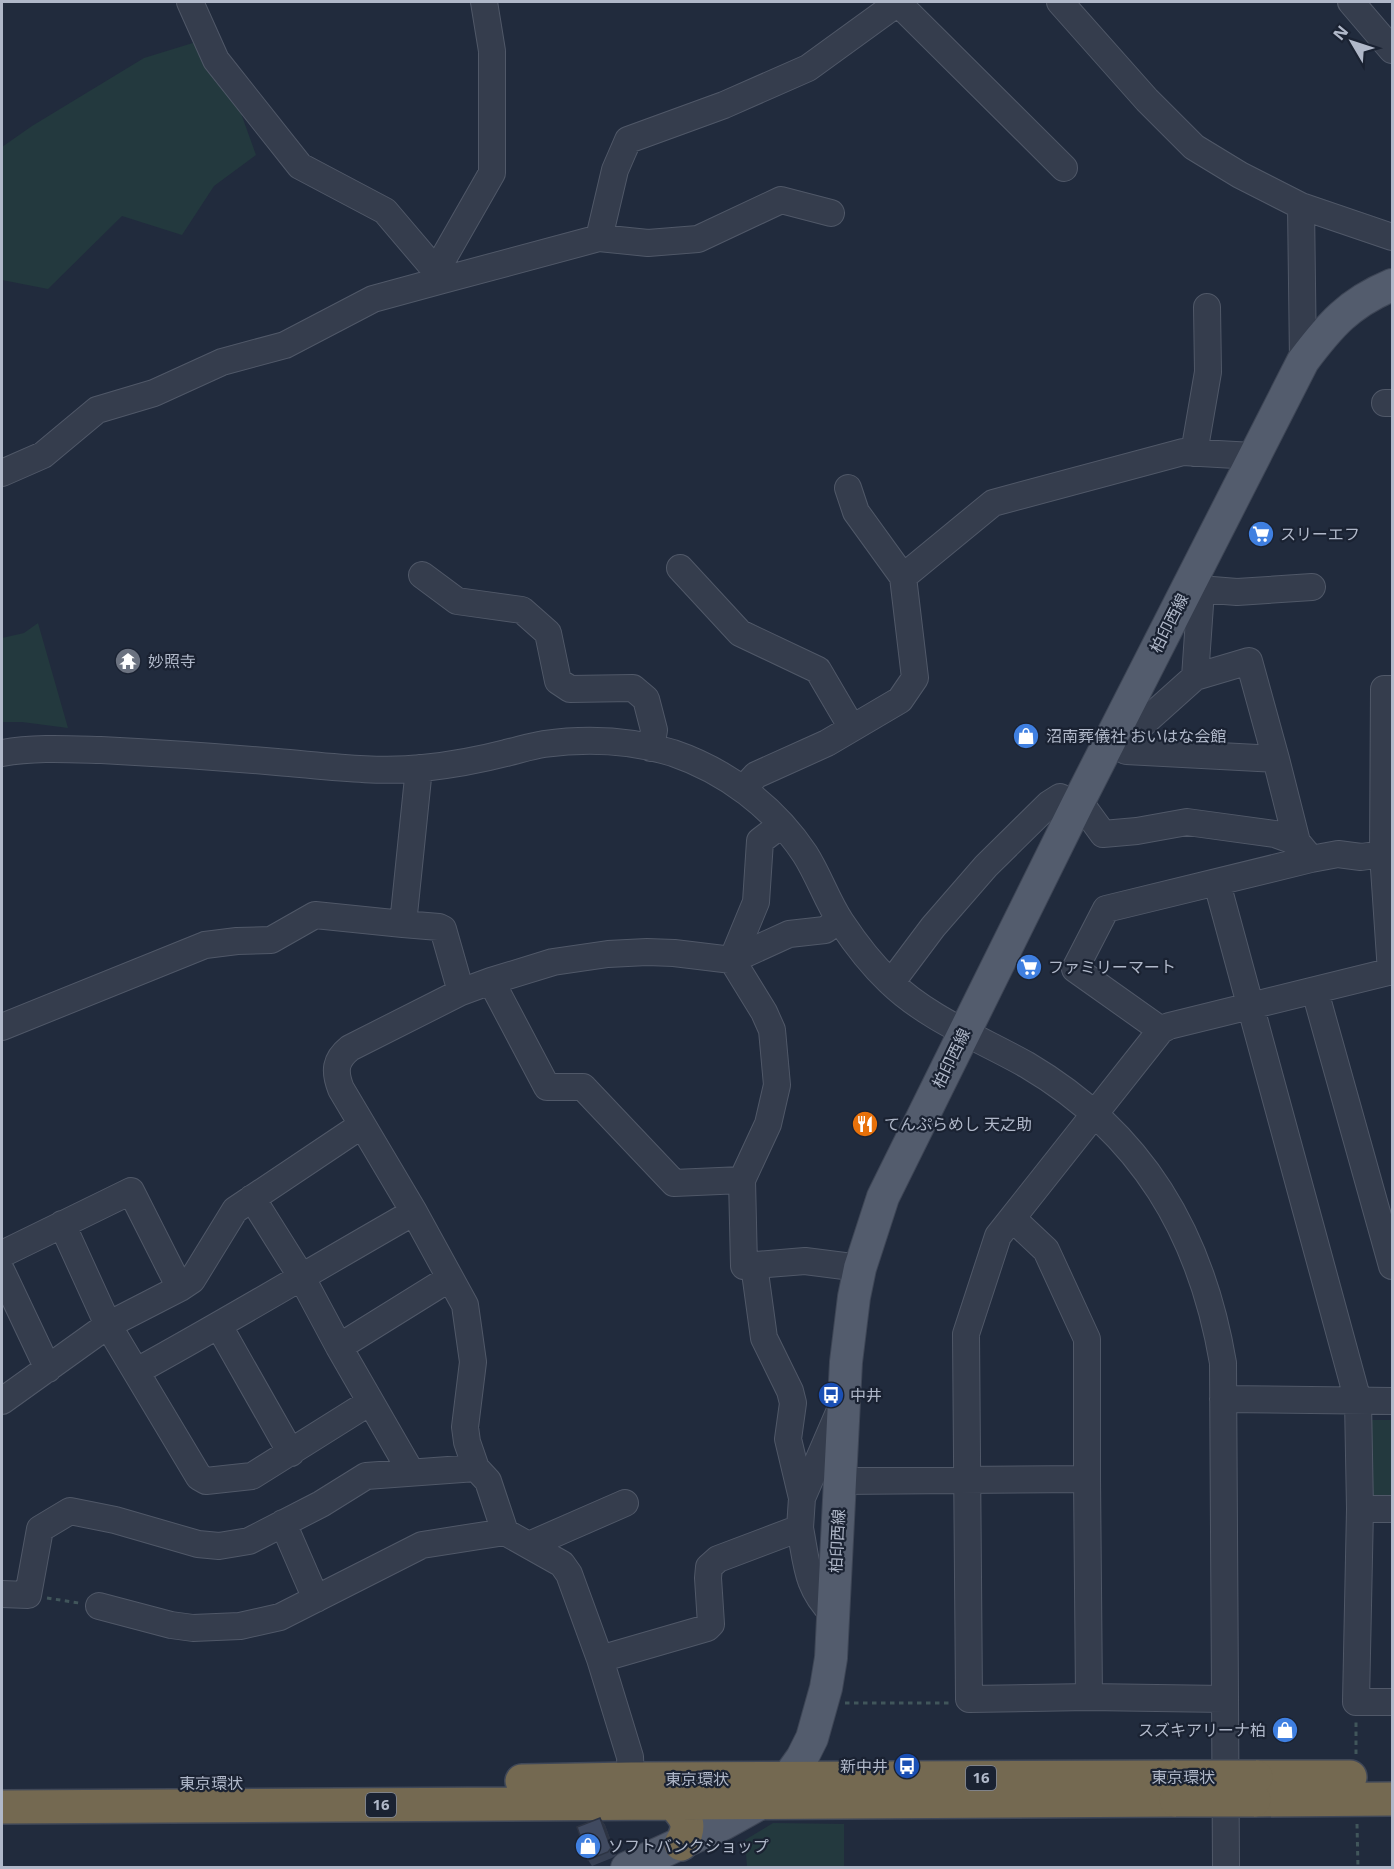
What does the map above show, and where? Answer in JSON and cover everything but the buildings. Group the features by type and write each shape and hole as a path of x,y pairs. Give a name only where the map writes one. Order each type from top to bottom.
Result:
{"highway":[{"name":"東京環状","path":"2,1807 761,1803 1255,1788 1392,1776"},
{"name":"東京環状","path":"2,1785 787,1779 1176,1789"},
{"name":"東京環状","path":"1255,1788 1392,1799"},
{"path":"673,1803 687,1821 688,1832 681,1844"}],"main road":[{"name":"柏印西線","path":"627,1868 723,1824 761,1803 787,1779 802,1758 812,1738 820,1713 831,1658 844,1401 851,1320 860,1268 883,1197 1077,805 1118,746 1187,588 1303,361 1340,316 1360,300 1392,285"}],"street":[{"path":"190,2 216,60 300,166 385,211 438,276"},
{"path":"438,276 492,173 492,51 484,2"},
{"path":"599,238 615,170 628,140 724,105 808,68 899,2 1064,168"},
{"path":"1060,2 1147,100 1194,147 1240,175 1301,206 1392,237"},
{"path":"1358,4 1392,50"},
{"path":"2,473 43,455 97,410 154,393 222,362 285,345 373,299 438,276 599,238 648,243 698,239 781,200 831,213"},
{"path":"1301,206 1303,361"},
{"path":"1194,453 1208,372 1207,307"},
{"path":"903,578 993,503 1183,452 1254,456"},
{"path":"743,789 756,775 827,743 900,700 915,678 903,578 856,512 848,488"},
{"path":"680,568 740,633 818,670 852,728"},
{"path":"422,575 457,601 522,610 548,633 558,681 570,689 633,688 646,699 654,730 651,748"},
{"path":"1187,588 1237,592 1312,587"},
{"path":"1187,588 1200,605 1195,677"},
{"path":"1118,746 1195,677 1249,661 1304,850"},
{"path":"1224,1700 1089,1697 969,1699 966,1334 998,1236 1161,1030 1169,1026 1392,972 1383,854 1384,689 1392,689"},
{"path":"2,753 57,748 159,753 353,769 419,768 460,763 541,744 581,741 621,742 651,748 717,772 743,789 767,809 790,835 812,866 839,920 863,952 891,982 914,1002 1040,1074 1095,1116 1140,1163 1160,1190 1187,1237 1216,1325 1222,1363 1226,1868"},
{"path":"1118,746 1276,759"},
{"path":"403,924 419,768"},
{"path":"891,982 933,927 986,866 1049,804 1060,797 1084,808 1103,834 1137,831 1187,822 1275,834 1304,850 1361,857 1383,854"},
{"path":"732,960 756,902 760,841 781,825"},
{"path":"1161,1030 1075,969 1106,909 1217,882 1304,850"},
{"path":"1217,882 1358,1401 1360,1509 1356,1702 1392,1702"},
{"path":"2,1027 204,945 237,940 271,940 315,915 444,929 461,992"},
{"path":"505,1532 488,1481 476,1468 467,1442 465,1427 473,1362 465,1305 414,1212 341,1089 336,1076 340,1056 350,1048 461,992 553,962 608,954 674,953 732,960 789,934 825,930 839,920"},
{"path":"732,960 764,1012 772,1030 777,1085 768,1124 742,1180 744,1266 805,1261 860,1268"},
{"path":"491,981 547,1087 583,1087 674,1183 742,1180"},
{"path":"1315,991 1392,1266"},
{"path":"2,1401 108,1325 192,1280 235,1210 362,1125"},
{"path":"2,1254 131,1191 180,1288"},
{"path":"252,1198 301,1276 411,1472"},
{"path":"136,1371 219,1326 414,1212"},
{"path":"1013,1219 1046,1250 1088,1339 1089,1697"},
{"path":"62,1224 108,1325 199,1477 206,1481 252,1476 370,1402"},
{"path":"754,1265 764,1338 790,1391 793,1403 788,1439 802,1498 800,1528 810,1582 820,1601 833,1614"},
{"path":"2,1272 48,1369"},
{"path":"339,1347 450,1278"},
{"path":"219,1326 291,1453"},
{"path":"1222,1399 1392,1401"},
{"path":"802,1498 844,1401"},
{"path":"2,1594 28,1595 40,1529 70,1511 115,1520 198,1544 219,1546 249,1541 321,1504 366,1476 476,1468"},
{"path":"840,1481 1087,1479"},
{"path":"529,1545 626,1503"},
{"path":"1360,1509 1392,1509"},
{"path":"283,1523 316,1599"},
{"path":"600,1659 707,1628 711,1624 708,1578 710,1567 718,1559 800,1528"},
{"path":"99,1606 171,1625 193,1628 240,1626 280,1617 422,1545 505,1532 562,1564 569,1574 600,1659 630,1757 631,1779"}],"path":[{"path":"28,1595 99,1606"},
{"path":"840,1703 954,1703 969,1699"},
{"path":"1356,1702 1356,1755"},
{"path":"1357,1815 1358,1868"}],"green space":[{"path":"196,42 238,105 256,155 214,186 182,235 122,216 48,289 2,280 2,147 32,126 144,58"},
{"path":"38,623 68,728 22,722 2,722 2,638 24,633"},
{"path":"1365,1420 1392,1420 1392,1502 1370,1502"},
{"path":"773,1823 844,1824 844,1867 747,1867 745,1840"}],"place":[{"name":"スリーエフ","path":"1261,534"},
{"name":"妙照寺","path":"128,661"},
{"name":"沼南葬儀社 おいはな会館","path":"1026,736"},
{"name":"ファミリーマート","path":"1029,967"},
{"name":"てんぷらめし 天之助","path":"865,1124"},
{"name":"中井","path":"831,1395"},
{"name":"スズキアリーナ柏","path":"1285,1730"},
{"name":"新中井","path":"907,1766"},
{"name":"ソフトバンクショップ","path":"588,1846"}]}
